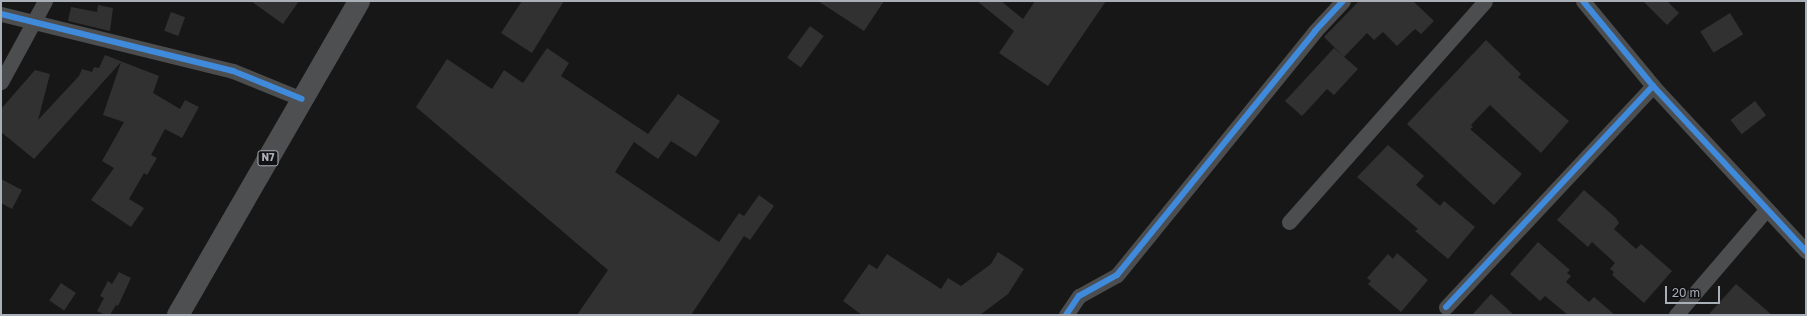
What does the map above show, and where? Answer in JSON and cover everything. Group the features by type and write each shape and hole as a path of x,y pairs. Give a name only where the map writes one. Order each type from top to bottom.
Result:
{"highway":[{"name":"N7","path":"178,315 359,1"}],"street":[{"path":"1,82 34,24 45,1"},
{"path":"1066,315 1079,296 1117,275 1315,31 1343,1"},
{"path":"1289,222 1485,1"},
{"path":"1583,1 1653,86 1766,210 1806,251"},
{"path":"1,14 34,24 233,71 302,99"},
{"path":"1446,307 1653,86"},
{"path":"1676,315 1766,210"}],"building":[{"path":"251,1 299,1 283,24"},
{"path":"522,1 564,1 532,53 501,33"},
{"path":"818,1 884,1 864,31"},
{"path":"977,1 1001,1 1023,19 1035,1 1106,1 1048,86 999,53 1014,31"},
{"path":"1359,1 1413,1 1434,21 1421,34 1415,29 1397,46 1383,32 1374,40 1367,33 1344,57 1324,37"},
{"path":"1643,1 1667,1 1679,13 1667,25"},
{"path":"98,5 113,8 110,31 68,21 71,7 97,12"},
{"path":"171,12 185,17 178,36 164,31"},
{"path":"1730,13 1743,34 1714,53 1700,32"},
{"path":"810,26 824,36 801,68 787,58"},
{"path":"1486,40 1521,74 1518,77 1569,121 1541,153 1490,105 1471,125 1473,127 1470,129 1522,174 1494,205 1407,124"},
{"path":"547,48 569,63 561,76 648,134 678,94 720,121 696,157 671,141 658,159 634,142 615,172 719,242 739,213 744,216 759,195 774,206 750,240 744,236 691,315 577,315 608,270 416,107 447,59 492,89 504,70 523,83"},
{"path":"1334,48 1358,69 1334,95 1327,89 1302,116 1285,101"},
{"path":"105,55 159,76 153,93 180,109 185,100 199,107 182,138 165,129 151,155 157,158 147,175 144,173 129,199 144,208 131,227 91,200 114,168 102,161 124,122 103,115 121,62 34,159 1,132 1,109 35,70 50,74 38,120 79,76 82,69 92,72 94,67 99,68"},
{"path":"1755,101 1766,115 1742,134 1731,120"},
{"path":"1388,145 1424,176 1416,185 1440,206 1444,201 1475,227 1448,259 1415,231 1418,229 1357,177"},
{"path":"1,179 22,190 12,209 1,203"},
{"path":"1584,190 1616,218 1619,223 1614,229 1636,249 1641,244 1672,271 1644,303 1612,275 1614,272 1610,269 1615,263 1592,242 1588,247 1557,220"},
{"path":"1538,242 1570,270 1567,273 1571,276 1566,282 1589,302 1594,297 1615,315 1568,315 1545,296 1540,301 1510,274"},
{"path":"998,252 1024,269 1008,294 980,315 862,315 843,301 869,264 877,269 887,254 941,289 948,278 961,286 991,264"},
{"path":"1397,253 1428,280 1401,312 1368,284 1371,281 1367,278 1388,254 1393,259"},
{"path":"119,272 131,278 118,306 116,305 110,315 105,315 97,311 104,298 100,296 108,281 112,284"},
{"path":"61,283 76,293 64,310 49,300"},
{"path":"1736,284 1772,315 1708,315"},
{"path":"1491,294 1514,315 1472,315"}],"cycle path":[{"path":"1066,315 1079,296 1117,275 1315,31 1343,1"},
{"path":"1583,1 1653,86 1806,251"},
{"path":"1,14 233,71 302,99"},
{"path":"1446,307 1653,86"}]}
